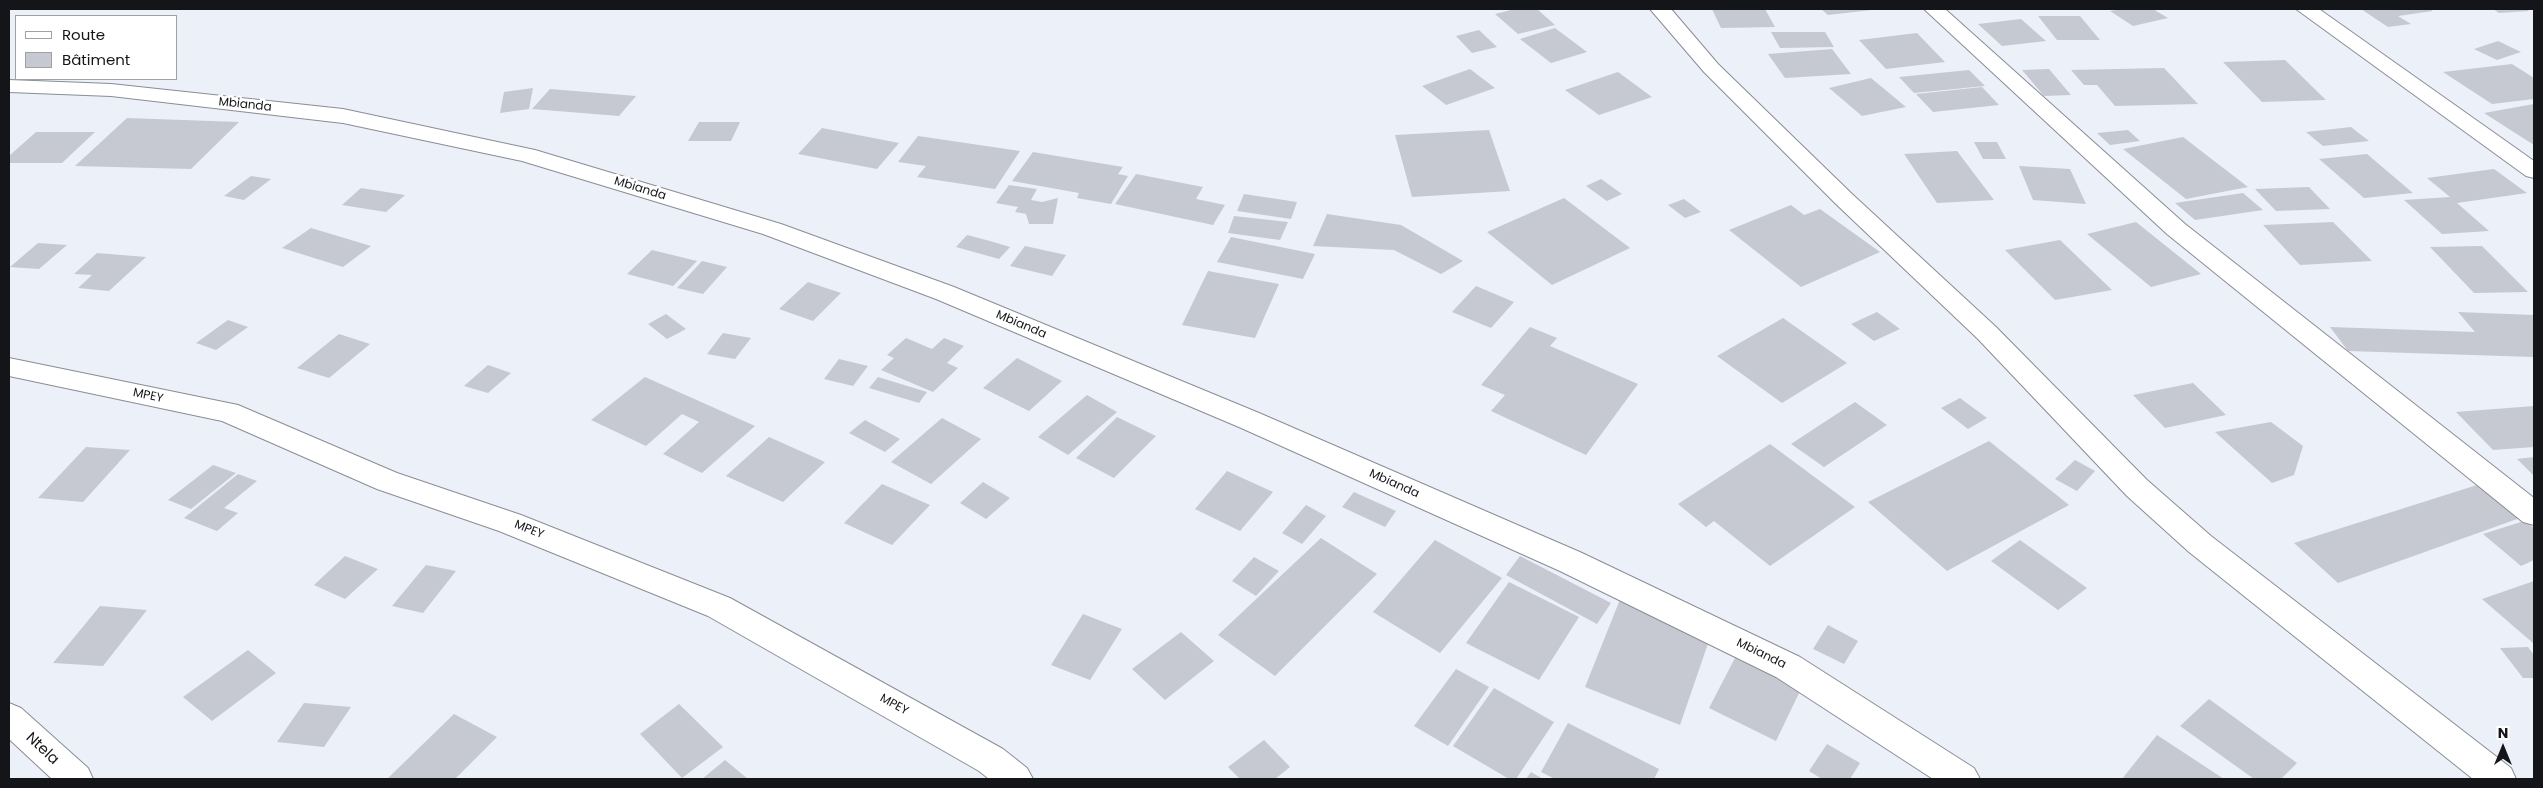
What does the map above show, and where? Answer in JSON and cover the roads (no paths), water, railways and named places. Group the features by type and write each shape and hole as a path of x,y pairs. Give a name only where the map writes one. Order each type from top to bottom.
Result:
{"street":[{"path":"1660,9 1711,68 1844,199 1987,332 2137,488 2200,544 2499,779"},
{"path":"1934,9 2176,229 2534,514"},
{"path":"2306,9 2534,171"},
{"name":"Mbianda","path":"9,86 111,90 343,116 527,155 772,229 945,293 1249,420 1571,562 1788,667 1962,779"},
{"name":"MPEY","path":"9,367 228,412 387,481 510,522 719,607 991,760 1015,779"},
{"name":"Ntela","path":"9,718 76,779"}]}
